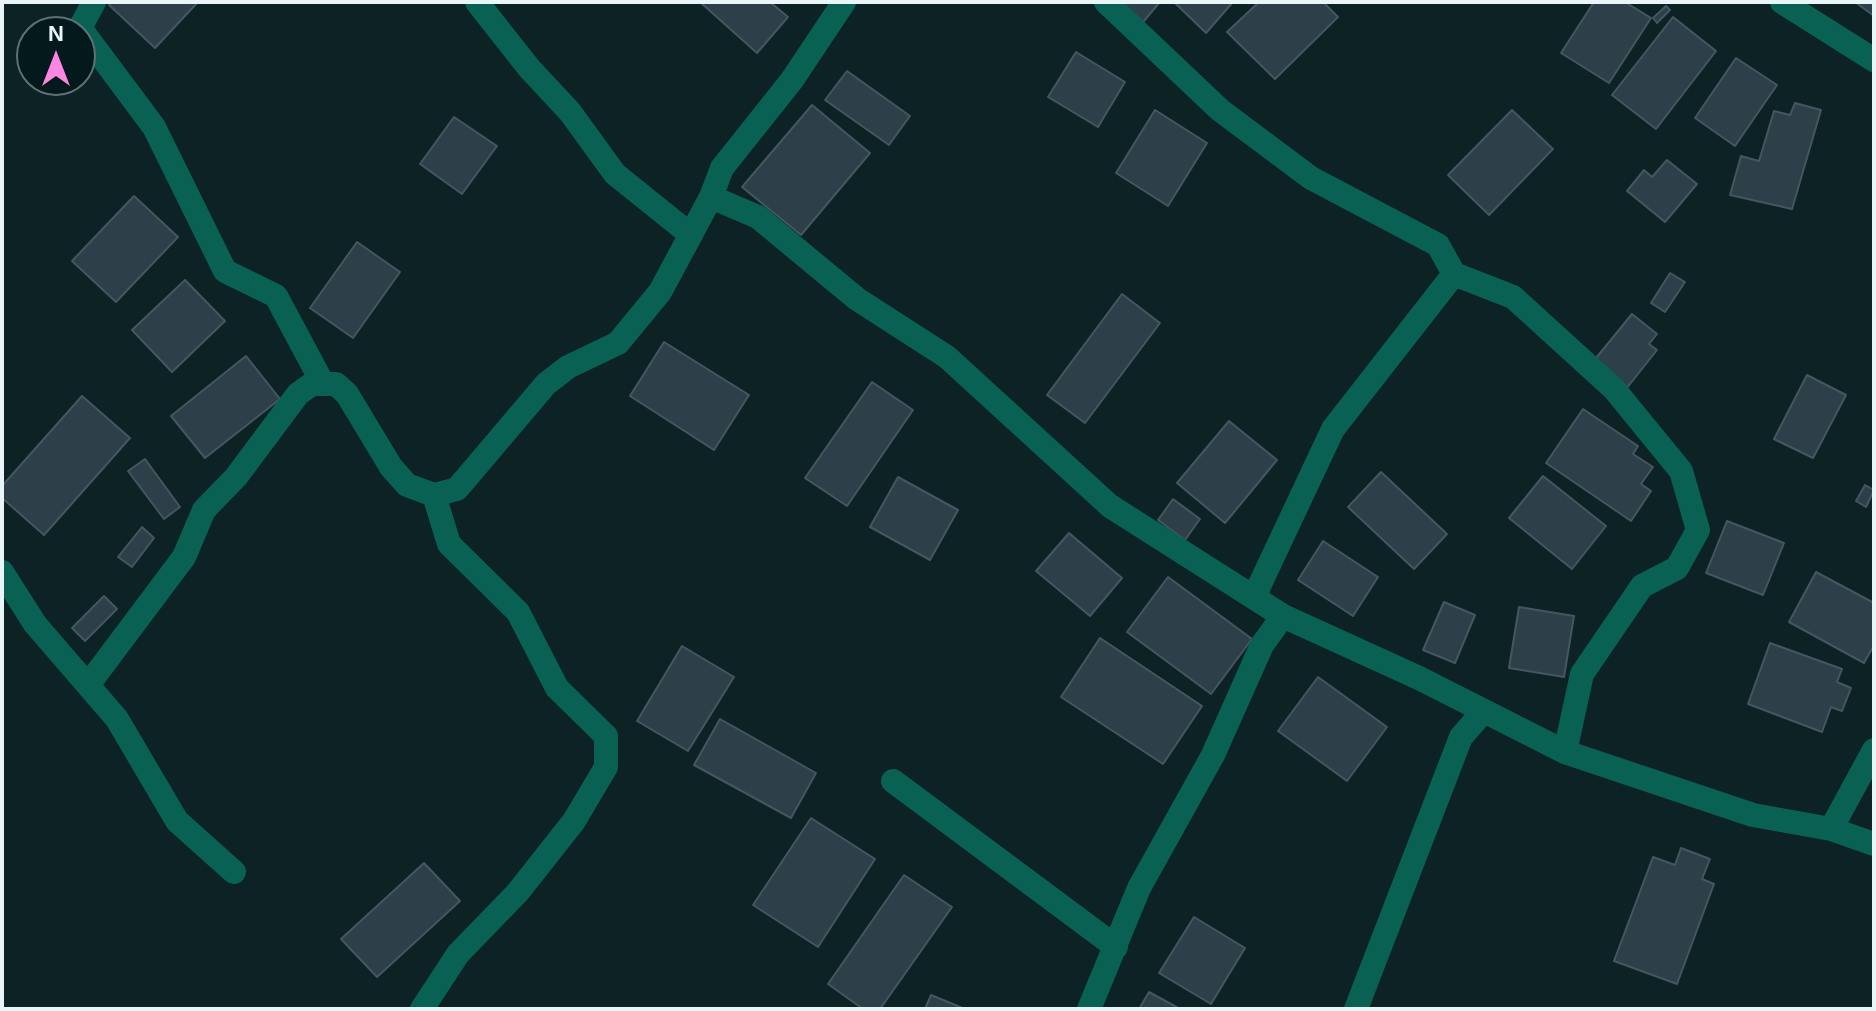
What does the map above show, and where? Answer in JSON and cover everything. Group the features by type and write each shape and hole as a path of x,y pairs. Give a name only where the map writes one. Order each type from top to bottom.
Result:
{"street":[{"path":"94,2 80,28 154,127 225,271 276,296 323,384"},
{"path":"477,2 529,68 570,112 615,174 691,235"},
{"path":"88,685 184,557 204,510 236,477 298,394 312,384 336,384 347,394 391,467 407,485 434,495 457,489 546,384 568,367 618,343 660,292 711,197 722,168 792,80 844,2"},
{"path":"1106,2 1220,110 1311,178 1438,245 1454,274 1513,297 1614,389 1681,471 1698,530 1677,568 1642,586 1582,674 1565,752"},
{"path":"1782,2 1874,60"},
{"path":"711,197 758,217 857,299 947,357 1027,427 1070,473 1110,506 1283,616 1565,752 1753,815 1831,829 1874,844"},
{"path":"1254,597 1333,429 1454,274"},
{"path":"422,1009 458,954 518,892 574,821 606,767 606,736 557,688 518,612 449,544 434,495"},
{"path":"2,572 35,624 117,719 177,821 234,872"},
{"path":"1089,1009 1139,888 1213,755 1262,645 1283,616"},
{"path":"1356,1009 1461,737 1483,712"},
{"path":"1831,829 1874,750"},
{"path":"893,781 1116,947"}],"building":[{"path":"112,2 198,2 155,48 109,5"},
{"path":"700,2 770,2 788,17 757,53"},
{"path":"1127,2 1160,2 1143,22 1124,5"},
{"path":"1174,2 1233,2 1206,33"},
{"path":"1259,2 1323,2 1338,17 1275,79 1227,32"},
{"path":"1594,2 1625,2 1651,18 1609,83 1561,53"},
{"path":"1855,2 1874,2 1874,16"},
{"path":"1666,6 1670,10 1657,23 1653,18"},
{"path":"1673,17 1716,51 1656,129 1612,95"},
{"path":"1076,52 1125,82 1098,127 1048,97"},
{"path":"1736,58 1777,85 1735,146 1695,118"},
{"path":"847,71 910,116 889,145 825,100"},
{"path":"1795,103 1821,110 1792,209 1730,195 1741,156 1759,161 1774,111 1790,115"},
{"path":"812,105 870,153 801,235 742,187"},
{"path":"1155,110 1207,143 1168,206 1116,173"},
{"path":"1512,110 1553,149 1489,215 1448,175"},
{"path":"454,117 497,146 462,194 420,164"},
{"path":"1667,160 1697,184 1665,222 1627,191 1644,170 1652,177"},
{"path":"134,196 178,237 116,302 72,261"},
{"path":"357,242 400,272 353,338 310,308"},
{"path":"1670,273 1685,282 1665,312 1651,303"},
{"path":"185,280 225,321 172,372 132,330"},
{"path":"1122,294 1160,323 1085,423 1047,395"},
{"path":"1632,314 1657,334 1649,344 1657,350 1626,389 1592,363"},
{"path":"664,342 749,395 714,450 630,396"},
{"path":"246,356 280,399 205,458 171,416"},
{"path":"1807,375 1846,395 1813,458 1774,439"},
{"path":"872,382 913,410 847,506 805,478"},
{"path":"82,396 130,438 44,535 2,498 2,486"},
{"path":"1583,409 1638,446 1633,454 1653,467 1641,484 1651,491 1631,521 1546,463"},
{"path":"1229,421 1277,460 1225,523 1177,483"},
{"path":"145,459 180,507 164,519 128,471"},
{"path":"1381,472 1447,534 1414,569 1348,507"},
{"path":"1543,476 1606,526 1572,569 1509,518"},
{"path":"898,477 958,510 930,560 870,527"},
{"path":"1865,485 1874,490 1866,507 1856,501"},
{"path":"1173,499 1200,519 1185,540 1158,520"},
{"path":"1727,521 1784,543 1763,595 1706,573"},
{"path":"142,527 154,538 132,567 118,557"},
{"path":"1069,533 1122,578 1090,616 1036,571"},
{"path":"1323,541 1378,577 1353,616 1298,580"},
{"path":"1816,572 1874,603 1874,645 1864,663 1789,622"},
{"path":"1168,577 1252,639 1211,694 1127,632"},
{"path":"104,596 117,609 85,641 72,628"},
{"path":"1444,602 1475,615 1455,663 1423,650"},
{"path":"1519,607 1574,616 1564,677 1509,668"},
{"path":"1100,638 1202,706 1163,764 1061,697"},
{"path":"1770,643 1842,669 1837,682 1851,688 1842,711 1831,707 1822,732 1748,704"},
{"path":"682,646 734,677 688,751 637,721"},
{"path":"1318,677 1387,727 1347,781 1278,731"},
{"path":"720,719 816,773 791,818 694,765"},
{"path":"811,818 875,859 818,947 753,905"},
{"path":"1681,848 1710,859 1702,879 1714,884 1677,984 1614,961 1653,857 1675,865"},
{"path":"424,863 460,901 377,977 341,939"},
{"path":"904,875 952,907 880,1009 863,1009 828,984"},
{"path":"1194,917 1245,948 1211,1004 1159,973"},
{"path":"1149,992 1180,1009 1139,1009"},
{"path":"931,995 965,1009 925,1009"}]}
